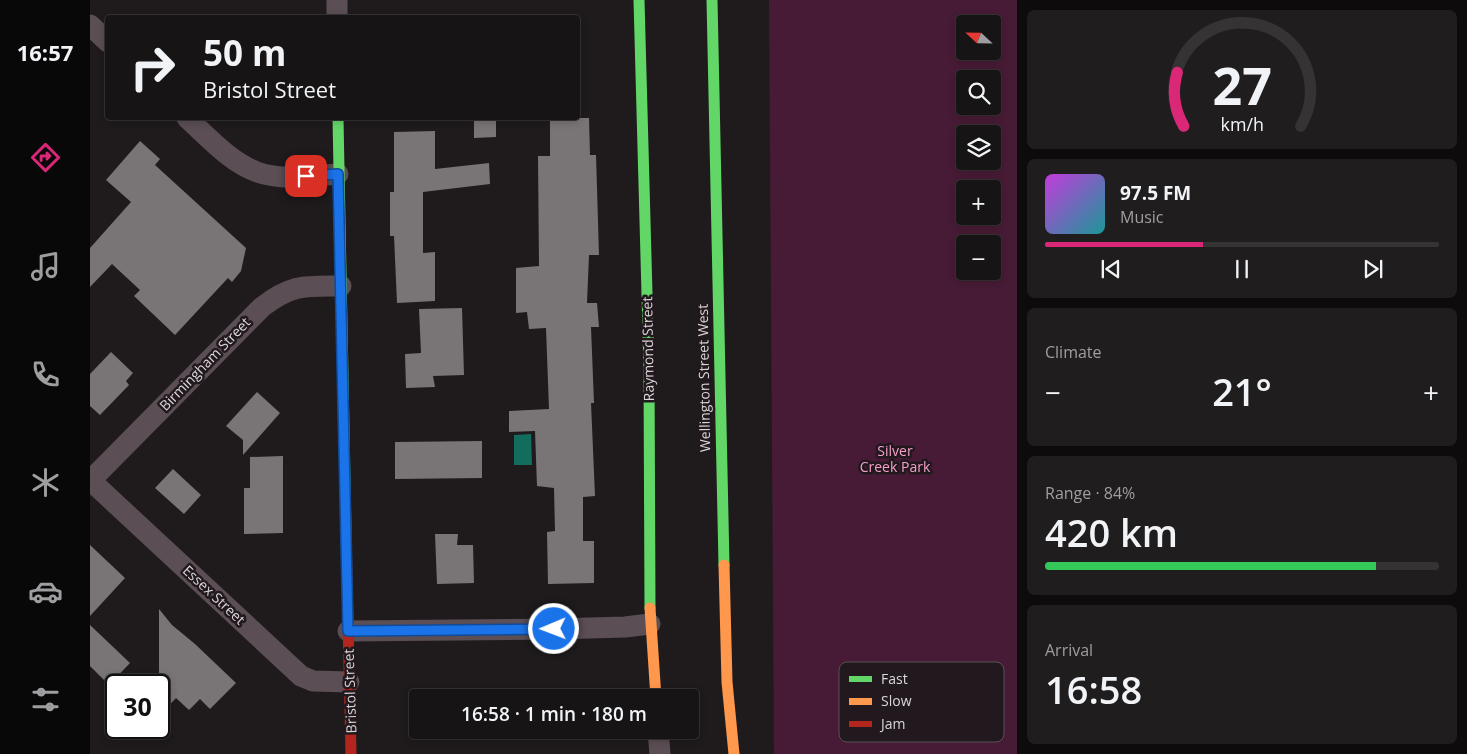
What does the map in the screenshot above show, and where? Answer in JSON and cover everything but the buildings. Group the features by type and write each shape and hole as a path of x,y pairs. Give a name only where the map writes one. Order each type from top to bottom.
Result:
{"street":[{"path":"337,0 337,15"},
{"name":"Raymond Street","path":"639,0 649,368 650,624 655,689"},
{"name":"Wellington Street West","path":"712,0 726,682 734,754"},
{"path":"90,25 105,39"},
{"path":"189,120 226,153 256,172 287,177 338,174"},
{"name":"Bristol Street","path":"338,120 352,754"},
{"name":"Birmingham Street","path":"90,481 262,306 289,290 308,286 341,286"},
{"name":"Essex Street","path":"90,481 301,676 313,681 349,682"},
{"path":"348,631 625,627 650,624"},
{"path":"659,739 660,754"}],"green space":[{"name":"Silver Creek Park","path":"769,0 1017,0 1017,754 774,754"}],"shaded area":[{"path":"531,434 532,465 514,465 514,435"}],"traffic: fast":[{"path":"639,0 649,368 650,608"},
{"path":"712,0 724,565"},
{"path":"338,120 346,532"}],"traffic: slow":[{"path":"724,565 727,682 734,754"},
{"path":"650,608 655,689"}],"traffic: jam":[{"path":"346,532 351,754"}],"route":[{"path":"306,176 338,174 348,631 554,629"}]}
